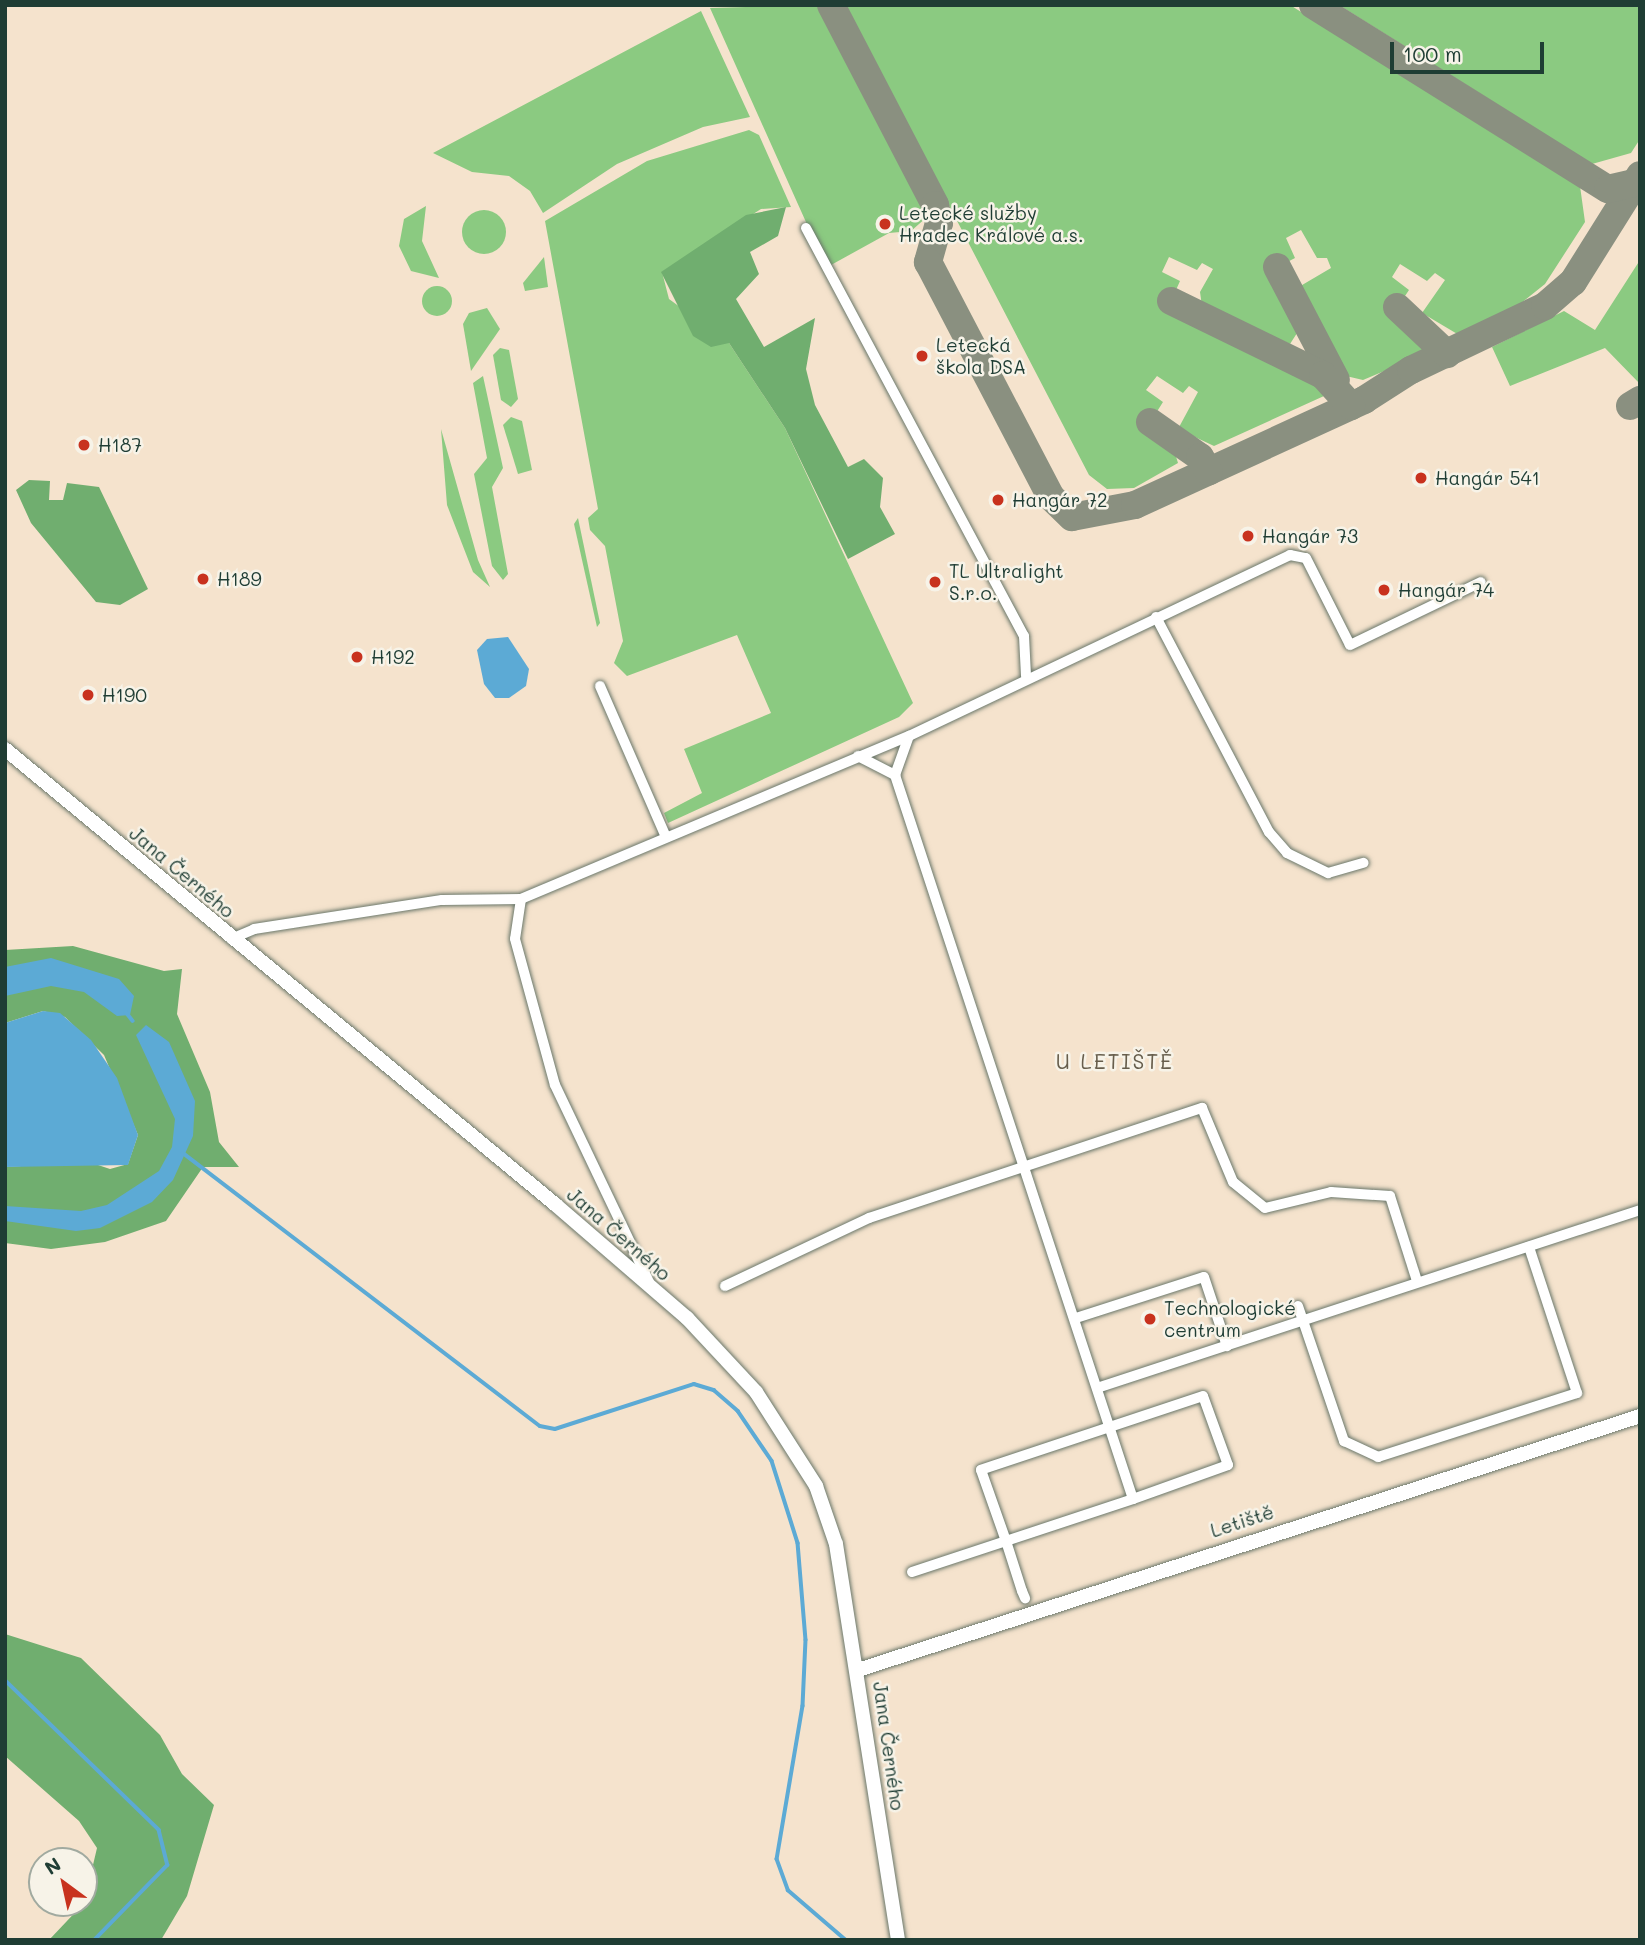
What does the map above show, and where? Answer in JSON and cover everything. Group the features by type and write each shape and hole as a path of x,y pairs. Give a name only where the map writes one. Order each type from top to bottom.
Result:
{"street":[{"path":"806,228 1024,636 1026,676"},
{"path":"231,939 254,929 442,900 522,899 909,736 1026,676 1298,554 1350,645 1481,582"},
{"path":"1156,617 1278,842 1310,868 1328,873 1364,863"},
{"path":"600,687 666,837"},
{"path":"909,736 895,775 1026,1165 1133,1499"},
{"name":"Jana Černého","path":"5,749 651,1288 756,1392 816,1486 836,1544 858,1670 898,1940"},
{"path":"858,756 895,775"},
{"path":"522,899 515,939 555,1085 651,1288"},
{"path":"725,1286 869,1218 1202,1108 1233,1182 1265,1208 1318,1194 1390,1196 1417,1281"},
{"path":"1097,1388 1640,1210"},
{"path":"1298,1306 1344,1441 1363,1454 1378,1457 1577,1393 1529,1247"},
{"path":"1076,1318 1204,1278 1227,1346"},
{"path":"912,1572 1006,1541 1133,1499 1228,1465 1203,1396 1108,1425 981,1470 1006,1541 1025,1598"},
{"name":"Letiště","path":"858,1670 1640,1416"}],"green space":[{"path":"818,5 927,217 911,231 889,233 831,265 823,260 710,8"},
{"path":"845,5 1290,5 1580,186 1585,222 1545,284 1510,312 1459,335 1422,313 1445,280 1435,273 1427,281 1400,264 1392,277 1409,290 1393,314 1426,343 1420,356 1363,380 1346,376 1329,357 1297,288 1331,268 1327,258 1317,258 1301,230 1286,238 1295,258 1270,271 1299,330 1290,344 1202,306 1200,292 1213,269 1202,263 1197,270 1169,257 1162,272 1180,281 1168,308 1315,378 1324,396 1214,446 1178,429 1198,392 1189,386 1183,393 1157,376 1146,390 1163,402 1146,429 1173,447 1178,463 1134,488 1107,489 1089,475"},
{"path":"1339,5 1640,5 1640,139 1631,153 1592,164"},
{"path":"701,11 750,117 703,127 617,164 543,213 530,191 509,176 472,172 433,153"},
{"path":"749,130 759,135 791,207 761,209 662,272 669,299 729,343 785,428 913,703 899,717 668,823 664,813 702,793 684,749 771,713 737,635 627,676 614,663 623,641 605,546 590,530 588,518 598,509 545,221 647,161"},
{"path":"426,206 422,241 439,278 411,271 399,246 404,219"},
{"path":"786,207 778,236 750,252 759,274 736,299 764,347 815,318 806,369 815,405 848,467 864,459 883,478 880,507 895,534 848,559 785,428 729,343 711,347 693,336 661,272 746,215"},
{"path":"484,210 493,211 500,216 505,223 505,241 500,248 493,253 484,254 475,253 468,248 463,241 462,232 463,223 468,216 475,211"},
{"path":"544,257 548,287 525,291 523,283"},
{"path":"1640,260 1640,384 1605,348 1510,386 1492,347 1564,311 1595,330"},
{"path":"437,286 448,290 452,301 448,312 437,316 426,312 422,301 426,290"},
{"path":"487,308 500,329 471,371 463,324 469,313"},
{"path":"500,348 509,350 518,399 511,407 501,400 493,355"},
{"path":"483,376 503,468 492,487 508,574 503,580 492,566 474,474 487,458 473,383"},
{"path":"511,417 522,421 532,470 518,474 503,425"},
{"path":"441,429 478,560 490,587 473,572 447,505"},
{"path":"29,480 50,481 49,500 63,500 67,483 99,487 148,589 120,605 96,602 31,523 16,490"},
{"path":"578,518 600,623 597,627 574,524"},
{"path":"73,946 164,971 182,969 177,1014 210,1092 219,1142 239,1167 203,1167 166,1221 105,1242 51,1249 5,1243 5,1167 89,1162 110,1169 128,1164 138,1135 104,1055 65,1017 43,1011 5,1023 5,950"},
{"path":"5,1634 81,1658 160,1735 182,1774 214,1805 187,1896 161,1940 49,1940 71,1917 98,1917 98,1847 79,1821 5,1756"}],"water":[{"path":"508,637 529,669 526,686 509,698 495,698 484,684 477,650 487,639"},
{"path":"51,958 119,979 134,996 130,1015 117,1016 84,992 51,986 5,996 5,967"},
{"path":"43,1011 60,1013 91,1040 117,1078 138,1135 128,1165 5,1167 5,1023"},
{"path":"146,1025 169,1042 195,1101 193,1136 173,1180 152,1202 100,1228 76,1231 5,1221 5,1206 81,1211 107,1205 159,1171 172,1147 175,1119 136,1035"}],"waterway":[{"path":"126,1012 133,1021"},
{"path":"183,1153 540,1426 555,1429 694,1384 714,1390 738,1411 772,1461 798,1543 806,1640 803,1706 777,1859 788,1890 846,1940"},
{"path":"5,1680 159,1830 168,1865 95,1940"}],"taxiway":[{"path":"831,5 935,205 939,223 928,262 1051,497 1072,517 1135,505 1364,400 1411,370 1545,306 1573,282 1640,175"},
{"path":"1313,5 1608,189 1635,183"},
{"path":"1277,267 1336,380"},
{"path":"1171,301 1323,375 1351,406"},
{"path":"1397,307 1447,354"},
{"path":"1630,406 1640,400"},
{"path":"1150,422 1200,457 1209,472"}],"place":[{"name":"Letecké služby Hradec Králové a.s.","path":"885,224"},
{"name":"Letecká škola DSA","path":"922,356"},
{"name":"H187","path":"84,445"},
{"name":"Hangár 541","path":"1421,478"},
{"name":"Hangár 72","path":"998,500"},
{"name":"Hangár 73","path":"1248,536"},
{"name":"H189","path":"203,579"},
{"name":"TL Ultralight S.r.o.","path":"935,582"},
{"name":"Hangár 74","path":"1384,590"},
{"name":"H192","path":"357,657"},
{"name":"H190","path":"88,695"},
{"name":"Technologické centrum","path":"1150,1319"}],"district":[{"name":"U LETIŠTĚ","path":"1115,1061"}]}
